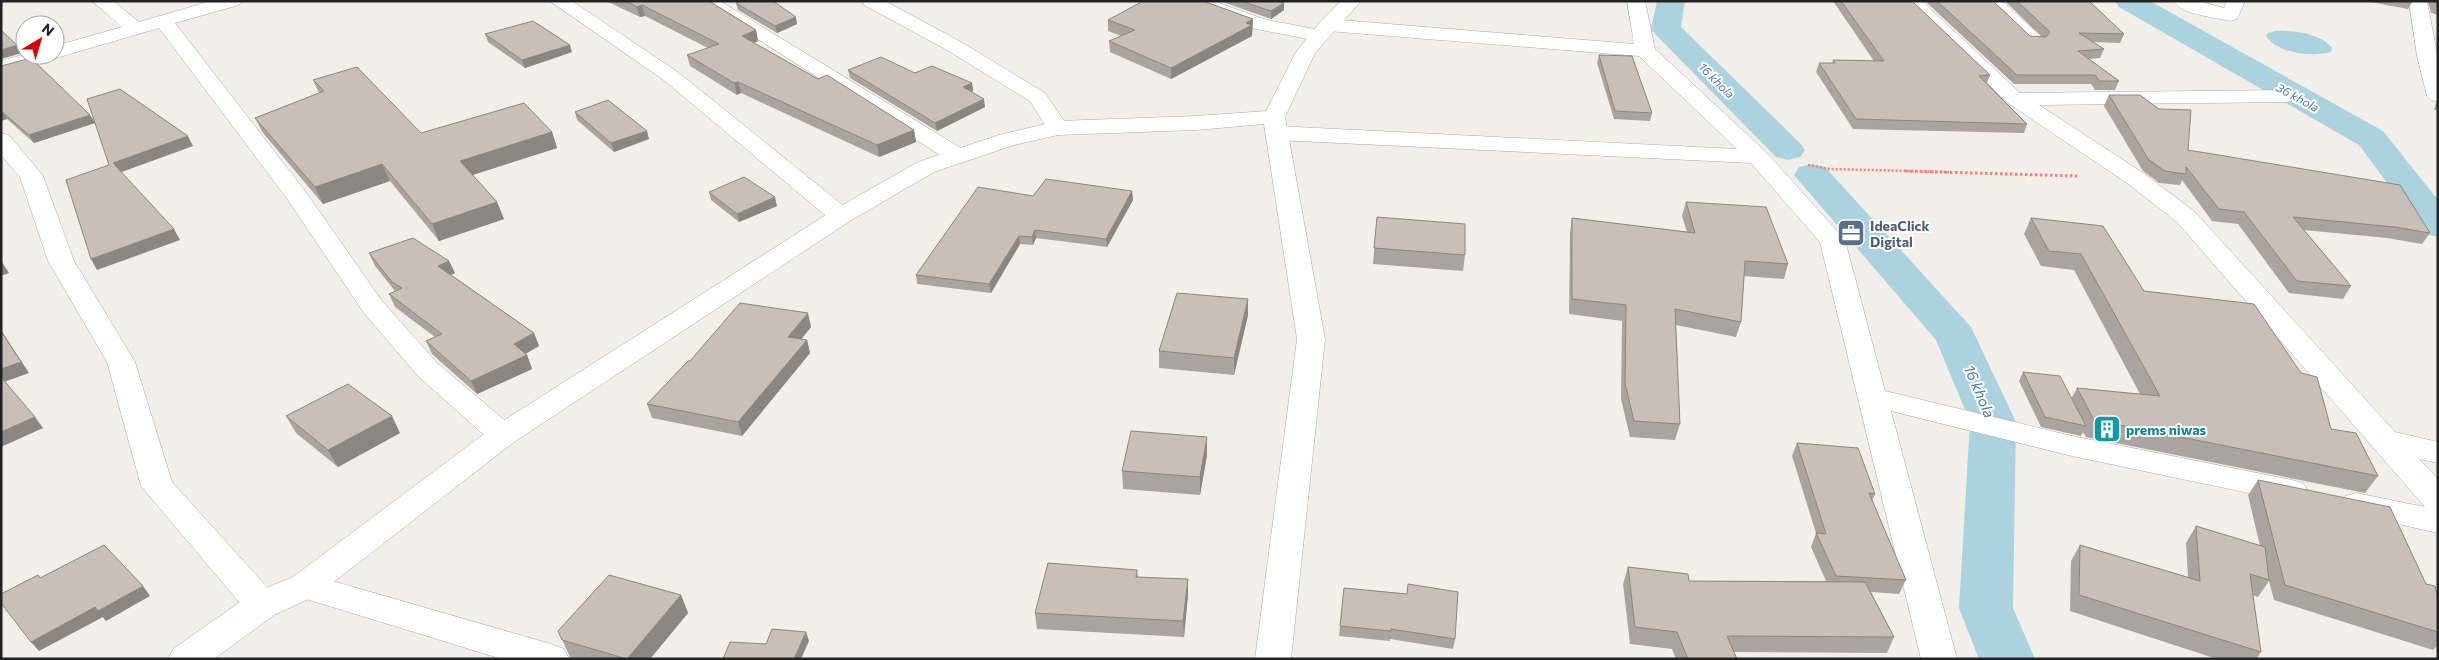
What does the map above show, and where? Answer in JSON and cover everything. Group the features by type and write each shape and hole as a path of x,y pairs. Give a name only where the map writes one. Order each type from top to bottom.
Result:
{"street":[{"path":"101,1 135,28"},
{"path":"65,49 232,1"},
{"path":"559,1 672,76 841,216"},
{"path":"707,1 956,155"},
{"path":"871,1 954,46 1038,97 1058,128"},
{"path":"1194,1 1263,26 1645,51"},
{"path":"1273,659 1311,339 1276,125 1306,52 1352,1"},
{"path":"1636,1 1645,51 1758,157 1832,240 1881,399 1938,659"},
{"path":"1910,1 2016,99 2135,178 2186,218 2438,500"},
{"path":"1991,1 2035,40"},
{"path":"2182,1 2195,7 2230,15 2236,1"},
{"path":"2418,1 2427,56 2438,96"},
{"path":"163,21 297,196 373,307 428,370 504,435"},
{"path":"1,68 15,64"},
{"path":"2016,99 2287,96"},
{"path":"186,659 262,605 305,586 504,435 841,216 926,167 956,155 1058,128 1196,123 1276,125 1758,157"},
{"path":"1,140 31,176 61,262 121,362 158,486 262,605"},
{"path":"1881,399 2072,446 2438,521"},
{"path":"2384,440 2438,453"},
{"path":"305,586 551,659"}],"path":[{"path":"1758,157 1830,169 2135,178"}],"water":[{"path":"2275,31 2298,32 2321,39 2332,48 2331,52 2305,54 2279,47 2266,36 2268,33"}],"building":[{"path":"626,1 709,1 756,30 742,36 818,79 827,75 914,130 877,145 738,82 734,83 687,55 719,44 642,5 637,7"},
{"path":"741,1 773,1 796,17 775,26 736,3"},
{"path":"1143,1 1203,1 1253,19 1246,23 1252,25 1171,68 1109,41 1135,30 1108,20"},
{"path":"1241,1 1277,1 1284,3 1271,11"},
{"path":"1841,1 1912,1 1990,75 1979,76 2027,124 1856,119 1819,63 1835,63 1833,60 1884,61"},
{"path":"1937,1 1993,1 2030,36 2046,37 2050,32 2017,1 2089,1 2124,34 2079,33 2104,49 2078,51 2119,81 2099,81 2095,75 2017,75"},
{"path":"533,21 570,45 522,60 485,34"},
{"path":"1,30 15,43 15,46 1,50"},
{"path":"1599,55 1632,56 1652,113 1615,111"},
{"path":"881,57 915,73 932,66 972,83 963,87 984,99 935,123 848,70"},
{"path":"15,62 15,65 38,65 90,115 29,135 1,111 1,66"},
{"path":"357,67 421,133 524,103 552,132 460,161 497,202 432,224 382,164 315,187 255,118 324,91 313,80"},
{"path":"120,89 188,136 113,163 174,229 91,259 66,180 109,165 87,99"},
{"path":"2109,95 2140,95 2159,109 2191,110 2188,150 2400,185 2430,233 2394,227 2293,217 2351,286 2297,281 2244,212 2219,209 2186,167 2186,174 2165,171 2149,160"},
{"path":"608,100 647,131 611,143 575,112"},
{"path":"744,177 775,197 737,214 709,192"},
{"path":"1046,179 1132,191 1106,239 1035,230 1032,237 1019,236 989,284 916,275 978,187 1033,196"},
{"path":"1686,202 1766,207 1788,264 1745,261 1741,322 1675,309 1680,424 1634,421 1625,383 1626,305 1572,299 1572,218 1695,233"},
{"path":"1377,217 1465,224 1465,255 1374,248"},
{"path":"2031,218 2103,226 2144,291 2254,304 2301,373 2317,377 2331,429 2356,433 2378,476 2094,420 2077,388 2160,396 2081,254 2049,251"},
{"path":"413,238 449,261 438,266 534,333 514,344 527,355 471,381 426,341 442,334 389,294 402,288 392,282 369,253"},
{"path":"1177,293 1248,299 1234,358 1159,351"},
{"path":"740,303 808,313 788,337 807,340 738,422 647,404 690,361"},
{"path":"1,331 21,362 1,369"},
{"path":"2023,372 2060,376 2086,426 2045,417"},
{"path":"1,377 35,417 1,432"},
{"path":"348,384 392,416 328,450 286,416"},
{"path":"1131,431 1207,437 1200,477 1122,471"},
{"path":"1797,443 1858,448 1875,494 1869,493 1906,580 1836,576 1816,533 1826,534"},
{"path":"2258,480 2390,507 2426,584 2435,586 2438,599 2438,632 2285,585"},
{"path":"2196,526 2265,547 2269,580 2250,574 2261,652 2079,595 2080,545 2200,581"},
{"path":"104,545 143,586 98,611 95,607 31,642 1,603 1,594 38,575 40,578"},
{"path":"1048,563 1137,570 1136,577 1188,579 1183,621 1035,613"},
{"path":"1628,567 1688,574 1689,581 1865,582 1894,637 1727,636 1737,659 1688,659 1677,632 1635,627"},
{"path":"609,575 681,595 627,659 562,640 558,631"},
{"path":"1408,584 1458,592 1455,639 1391,629 1391,631 1340,626 1344,588 1407,594"},
{"path":"772,629 806,632 794,659 723,659 730,642 766,644"}],"waterway":[{"name":"16 khola","path":"1671,1 1666,29 1788,150"},
{"name":"36 khola","path":"2129,1 2371,138 2438,226"},
{"name":"16 khola","path":"1812,175 1956,336 1993,422 1986,608 2007,659"}],"place":[{"name":"IdeaClick Digital","path":"1851,233"},
{"name":"prems niwas","path":"2107,429"}]}
